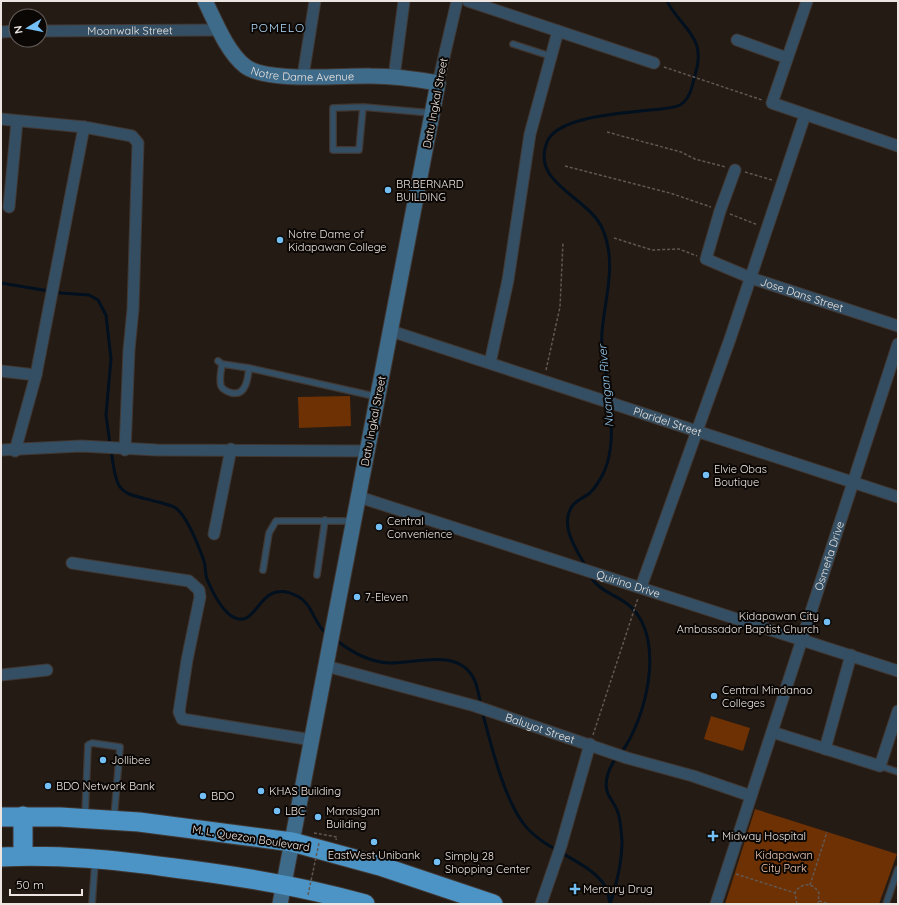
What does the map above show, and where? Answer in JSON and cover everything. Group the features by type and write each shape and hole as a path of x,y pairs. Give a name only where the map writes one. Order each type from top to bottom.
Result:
{"highway":[{"name":"M. L. Quezon Boulevard","path":"1,817 23,816 114,820 218,831 292,842 380,866 493,904"},
{"path":"23,816 23,856"},
{"path":"1,857 23,856 95,859 212,872 284,883 318,895 365,904"}],"street":[{"name":"Notre Dame Avenue","path":"205,1 238,60 261,74 394,77 438,83"},
{"path":"303,76 315,1"},
{"path":"394,77 404,1"},
{"name":"Datu Ingkal Street","path":"280,904 438,83 457,1"},
{"path":"468,1 654,64"},
{"path":"807,1 772,103 898,146"},
{"name":"Moonwalk Street","path":"48,31 220,30"},
{"path":"490,363 508,280 530,134 558,31"},
{"path":"737,40 787,58"},
{"path":"640,591 751,278 805,115"},
{"path":"1,119 84,127 132,136 138,143 133,309 121,449"},
{"path":"10,207 17,121"},
{"path":"15,451 36,375 84,127"},
{"path":"706,259 720,210 735,170"},
{"name":"Jose Dans Street","path":"706,259 751,278 898,326"},
{"name":"Plaridel Street","path":"391,331 698,430 898,497"},
{"name":"Osmeña Drive","path":"716,904 898,344"},
{"path":"1,371 36,375"},
{"path":"1,450 15,451 64,446 121,449 368,451"},
{"path":"214,534 231,449"},
{"name":"Quirino Drive","path":"359,497 598,573 640,591 803,639 898,671"},
{"path":"72,563 189,581 199,590 200,597 187,660 179,712 182,719 312,740"},
{"path":"825,749 852,655"},
{"name":"Baluyot Street","path":"326,666 368,676 495,712 627,758 693,776 752,796"},
{"path":"1,675 47,670"},
{"path":"772,732 880,766 898,711"},
{"path":"541,904 561,846 590,744"}],"lane":[{"path":"514,44 550,56"},
{"path":"363,107 359,150 333,150 333,108 363,107 433,113"},
{"path":"249,368 248,382 241,391 236,393 224,390 221,385 220,363 249,368 378,397"},
{"path":"317,575 325,520"},
{"path":"263,570 269,532 276,521 354,521"},
{"path":"85,819 88,745 92,743 120,747 114,820"},
{"path":"880,766 898,772"},
{"path":"92,904 95,859"},
{"path":"886,904 898,869"}],"path":[{"path":"654,64 772,103"},
{"path":"607,132 681,152 695,159 782,183"},
{"path":"565,166 670,193 768,228"},
{"path":"614,238 652,250 679,248 706,259"},
{"path":"544,380 560,306 563,242"},
{"path":"590,744 640,591"},
{"path":"314,837 315,832 337,837 336,840"},
{"path":"810,885 827,832"},
{"path":"318,895 319,843"},
{"path":"727,871 795,893"},
{"path":"795,893 800,887 810,885 819,892 818,904"},
{"path":"795,893 797,904"},
{"path":"819,901 830,904"}],"green space":[{"path":"350,396 351,426 299,428 298,397"},
{"path":"711,716 750,728 743,751 704,739"},
{"name":"Kidapawan City Park","path":"755,809 897,854 879,904 725,904"}],"waterway":[{"name":"Nuangan River","path":"610,400 603,358 602,341 603,319 610,268 607,243 603,230 596,218 554,180 547,169 544,156 547,142 553,133 564,126 593,117 665,109 680,105 686,100 691,90 696,71 698,50 695,40 667,1"},
{"path":"1,283 61,293 89,295 98,300 106,315 111,359 106,415 110,444"},
{"name":"Nuangan River","path":"586,567 570,537 567,521 573,505 592,491 604,472 607,464 611,440 610,406"},
{"path":"111,450 116,477 123,490 128,494 172,506 176,508 184,517 200,549 205,563 206,577 211,589 226,612 240,619 247,618 266,598 274,593 285,592 299,597 304,601 323,631 328,635"},
{"name":"Nuangan River","path":"590,576 594,582 604,590 621,599 631,607 642,621 648,639 650,659 644,701 638,720 621,753"},
{"path":"336,640 348,648 375,661 400,663 436,659 458,663 467,669 474,679 481,706"},
{"path":"482,711 509,799 523,823 542,841 588,869 598,877 606,888 610,904"},
{"name":"Nuangan River","path":"610,904 619,873 622,841 621,825 618,814 608,794 606,785 609,770 617,757"}],"place":[{"name":"BR.BERNARD BUILDING","path":"388,190"},
{"name":"Notre Dame of Kidapawan College","path":"280,240"},
{"name":"Elvie Obas Boutique","path":"706,475"},
{"name":"Central Convenience","path":"379,527"},
{"name":"7-Eleven","path":"357,597"},
{"name":"Kidapawan City Ambassador Baptist Church","path":"827,622"},
{"name":"Central Mindanao Colleges","path":"714,696"},
{"name":"Jollibee","path":"103,760"},
{"name":"BDO Network Bank","path":"48,786"},
{"name":"KHAS Building","path":"261,791"},
{"name":"BDO","path":"203,796"},
{"name":"LBC","path":"277,811"},
{"name":"Marasigan Building","path":"318,817"},
{"name":"Midway Hospital","path":"713,836"},
{"name":"EastWest Unibank","path":"374,842"},
{"name":"Simply 28 Shopping Center","path":"437,862"},
{"name":"Mercury Drug","path":"575,889"}],"district":[{"name":"POMELO","path":"278,28"}]}
